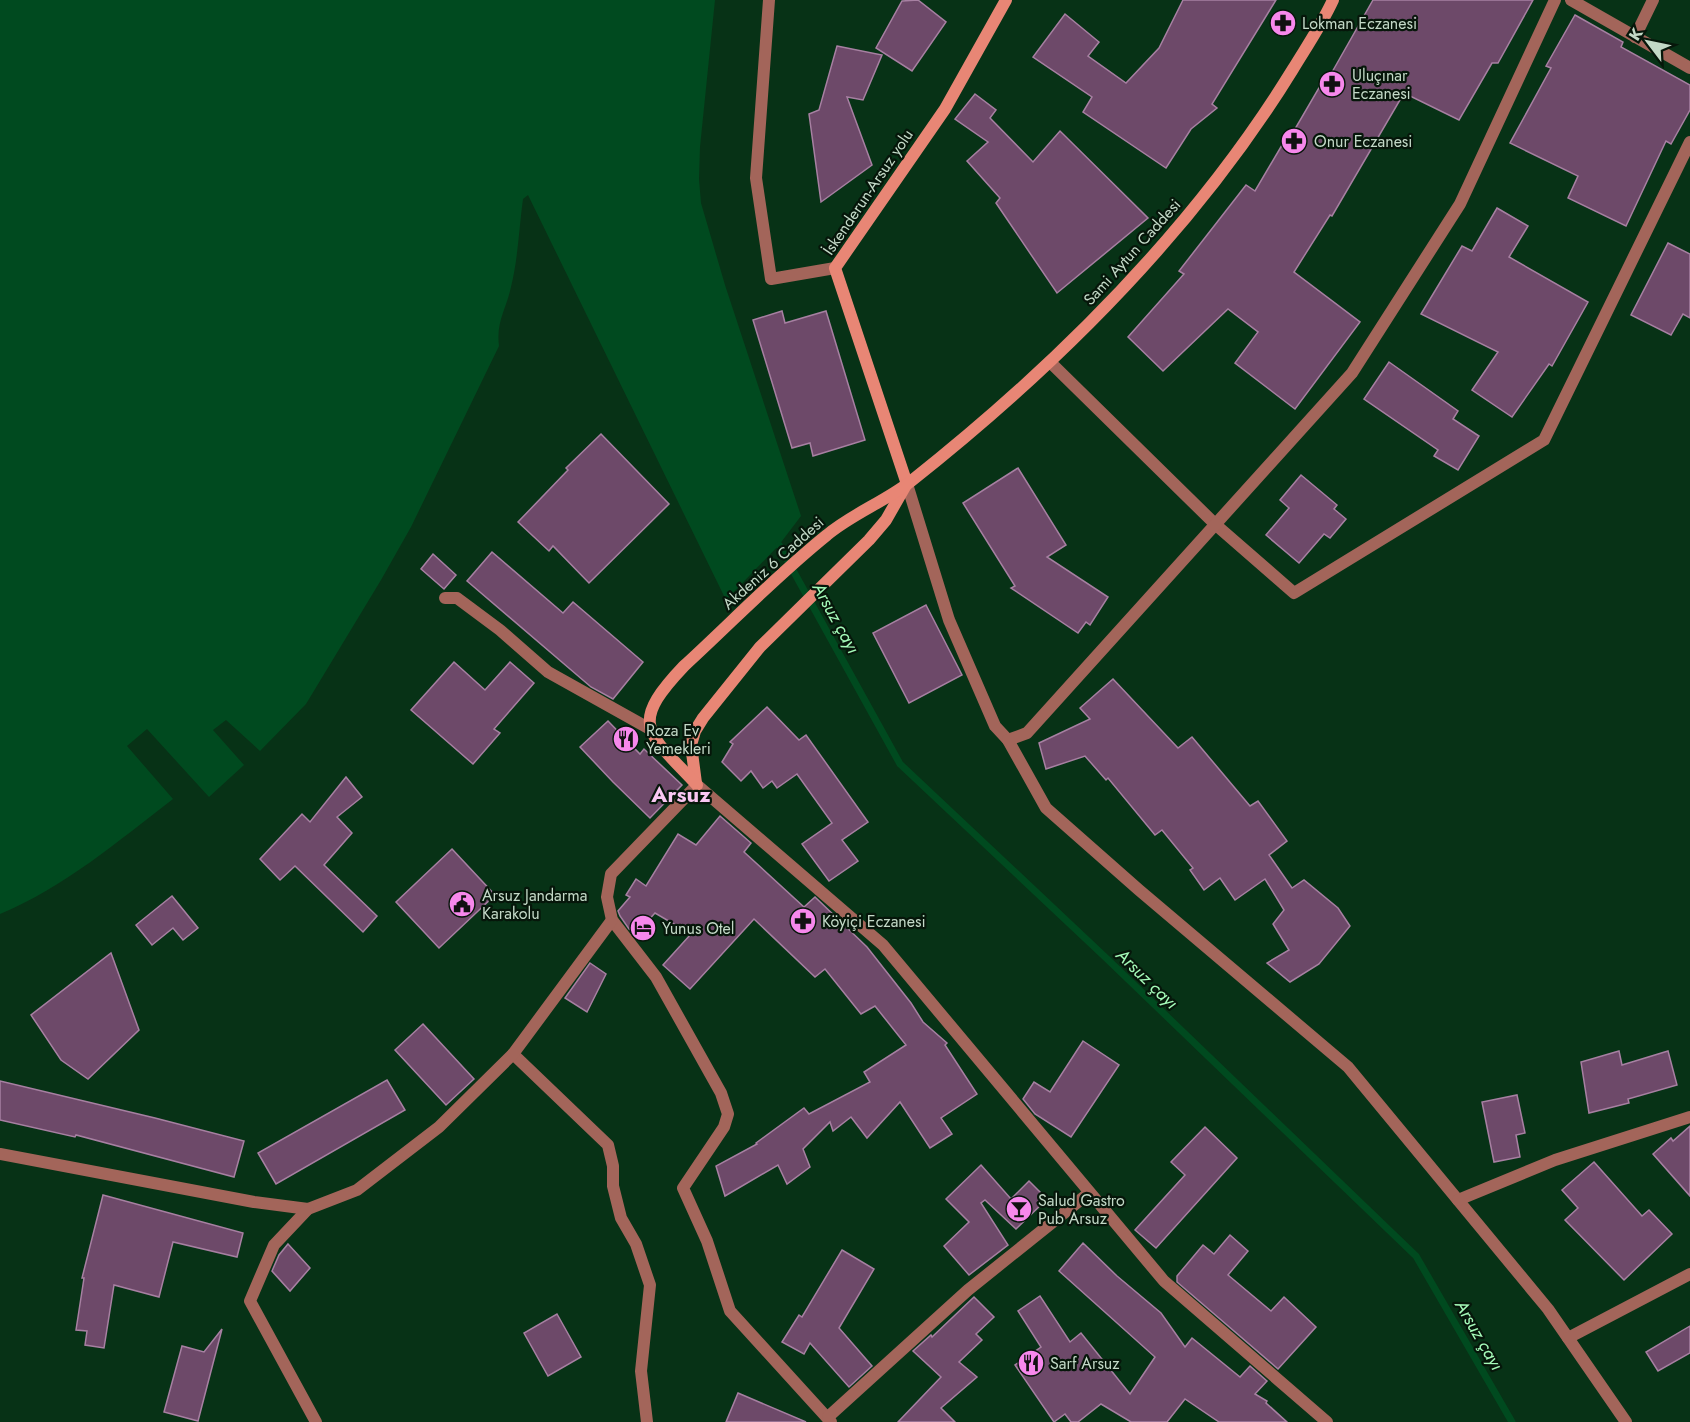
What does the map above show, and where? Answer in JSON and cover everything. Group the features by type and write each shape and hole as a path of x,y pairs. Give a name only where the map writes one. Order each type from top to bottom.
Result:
{"main road":[{"name":"İskenderun-Arsuz yolu","path":"907,484 835,268 945,109 1006,0"},
{"name":"Sami Aytun Caddesi","path":"907,484 968,435 1050,362 1191,213 1277,95 1334,0"},
{"name":"Akdeniz 6 Caddesi","path":"650,729 648,722 657,697 684,666 776,579 828,534 907,484"},
{"path":"696,785 691,745 695,731 737,673 782,623 869,540 886,520 907,484"},
{"path":"650,729 658,743 696,785"}],"street":[{"path":"769,0 756,178 771,279 835,268"},
{"path":"1008,740 1027,733 1352,373 1460,204 1555,0"},
{"path":"1571,0 1690,68"},
{"path":"1635,37 1653,0"},
{"path":"1050,362 1216,525 1294,593 1544,440 1690,142"},
{"path":"907,484 949,620 995,726 1008,740 1046,808 1348,1067 1548,1309 1626,1422"},
{"path":"446,598 457,598 500,630 548,672 650,729"},
{"path":"1089,1193 968,1290 829,1420 730,1311 707,1241 683,1188 724,1127 728,1114 721,1093 656,977 612,920 607,897 611,874 696,785 883,945 1164,1281 1327,1422"},
{"path":"316,1422 250,1301 274,1245 308,1209 357,1190 440,1127 513,1054 612,920"},
{"path":"513,1054 609,1145 613,1166 613,1186 621,1218 636,1244 650,1285 641,1371 647,1422"},
{"path":"1458,1200 1555,1160 1690,1117"},
{"path":"0,1154 254,1202 308,1209"},
{"path":"1568,1338 1690,1274"}],"shaded area":[{"path":"0,0 715,0 700,147 701,203 725,285 801,516 779,545 726,600 528,195 523,199 515,266 500,322 499,346 411,527 306,704 260,751 226,720 213,730 244,765 209,797 147,729 127,746 173,799 69,877 47,891 0,914"}],"building":[{"path":"918,0 946,22 912,71 876,48 902,1"},
{"path":"1183,0 1276,0 1212,104 1217,108 1191,129 1166,168 1083,112 1092,97 1033,57 1065,14 1099,42 1088,56 1126,83 1159,48"},
{"path":"1373,0 1533,0 1498,63 1492,63 1459,120 1404,93 1332,216 1330,215 1294,272 1360,322 1295,409 1235,363 1258,332 1228,309 1163,371 1128,337 1184,274 1179,271 1246,185 1255,191 1320,86 1323,88"},
{"path":"1575,15 1623,42 1621,47 1690,85 1690,110 1671,144 1666,141 1626,226 1568,198 1578,176 1510,143 1551,68 1546,66"},
{"path":"837,46 882,55 863,100 847,97 872,165 821,202 809,114 819,110"},
{"path":"975,94 996,110 990,118 1033,162 1060,131 1148,218 1057,293 996,203 1000,198 967,161 988,142 955,119"},
{"path":"1497,208 1528,226 1509,257 1588,302 1552,366 1549,364 1512,417 1472,390 1498,352 1421,314 1462,246 1472,251"},
{"path":"1668,243 1690,254 1690,318 1683,314 1671,335 1631,315"},
{"path":"782,311 785,323 826,311 865,440 813,456 810,443 792,448 753,320"},
{"path":"1389,362 1458,411 1453,419 1479,436 1458,470 1434,456 1438,450 1364,399"},
{"path":"601,434 669,504 589,583 553,546 549,551 518,522 568,470 566,468"},
{"path":"1018,468 1066,545 1047,557 1108,597 1090,625 1086,622 1078,633 1011,588 1015,586 963,503"},
{"path":"1301,475 1337,505 1334,509 1346,519 1330,538 1324,534 1299,563 1266,535 1289,508 1280,500"},
{"path":"492,552 563,613 573,602 643,662 613,699 591,687 467,581"},
{"path":"433,554 456,575 444,589 421,569"},
{"path":"926,605 962,675 909,703 873,633"},
{"path":"454,662 485,690 510,662 534,683 494,729 500,733 473,764 411,710"},
{"path":"1113,679 1178,748 1192,737 1250,806 1258,801 1287,841 1269,855 1292,888 1304,880 1338,908 1350,926 1319,964 1290,982 1267,963 1289,950 1273,924 1284,910 1265,879 1235,900 1220,878 1204,890 1190,870 1193,868 1162,830 1155,835 1108,778 1106,780 1085,756 1046,769 1039,743 1090,719 1080,708"},
{"path":"767,707 799,740 806,735 868,822 842,840 858,861 829,881 802,844 832,823 797,774 777,788 772,781 763,788 751,771 741,781 722,762 733,744 730,742"},
{"path":"608,721 640,754 644,749 682,785 650,818 580,747"},
{"path":"346,777 362,797 337,817 352,833 324,865 377,916 363,932 295,866 280,880 260,859 302,814 310,822"},
{"path":"720,816 751,843 744,852 804,907 815,897 867,947 923,1022 947,1043 945,1045 977,1094 941,1118 952,1134 930,1148 900,1102 867,1138 851,1117 833,1131 830,1122 803,1149 810,1167 787,1184 778,1165 725,1196 716,1166 757,1144 804,1108 809,1114 870,1082 864,1072 906,1045 875,1006 861,1014 825,969 815,977 754,919 690,989 663,965 691,934 655,913 636,934 629,929 618,911 630,897 626,895 636,879 646,886 678,834 696,845"},
{"path":"452,849 495,895 439,948 396,902"},
{"path":"172,896 198,928 183,940 173,928 152,945 136,925"},
{"path":"111,953 139,1030 88,1079 61,1060 31,1015"},
{"path":"590,963 606,974 587,1012 565,998"},
{"path":"423,1024 474,1079 446,1105 395,1050"},
{"path":"1083,1041 1119,1065 1071,1137 1035,1114 1023,1099 1034,1082 1050,1092"},
{"path":"1619,1051 1622,1065 1668,1051 1677,1085 1628,1099 1629,1103 1589,1113 1581,1062"},
{"path":"387,1080 405,1110 276,1184 258,1153"},
{"path":"0,1081 244,1141 234,1177 76,1135 75,1137 0,1120"},
{"path":"1517,1095 1525,1133 1516,1135 1520,1157 1494,1162 1482,1102"},
{"path":"1690,1126 1690,1196 1653,1154 1671,1138 1673,1141"},
{"path":"1205,1127 1237,1158 1156,1248 1135,1230 1185,1175 1171,1162"},
{"path":"1594,1162 1642,1216 1649,1210 1672,1234 1624,1280 1565,1220 1578,1208 1562,1190"},
{"path":"981,1165 1011,1199 1029,1181 1047,1199 1016,1229 985,1200 981,1203 1008,1245 969,1275 944,1246 969,1222 946,1199"},
{"path":"103,1195 243,1233 237,1257 173,1242 159,1297 114,1285 104,1348 85,1345 87,1331 76,1330 84,1278 82,1278"},
{"path":"1230,1235 1248,1251 1228,1275 1271,1311 1284,1297 1316,1327 1278,1369 1177,1282 1177,1276 1203,1245 1214,1254"},
{"path":"1083,1243 1117,1276 1161,1313 1185,1347 1192,1338 1240,1377 1250,1366 1267,1381 1255,1394 1267,1401 1266,1403 1287,1422 1219,1422 1185,1399 1167,1422 1131,1422 1101,1404 1078,1422 1071,1422 1065,1414 1054,1422 1015,1365 1041,1347 1018,1311 1040,1296 1070,1342 1081,1333 1130,1394 1155,1357 1059,1271"},
{"path":"288,1244 310,1268 290,1291 272,1271 279,1255"},
{"path":"842,1250 874,1269 839,1328 872,1366 849,1387 810,1343 804,1354 782,1342 799,1315 802,1317"},
{"path":"974,1297 994,1317 976,1334 982,1340 959,1362 977,1377 941,1408 955,1422 898,1422 941,1377 913,1351 931,1335 932,1337"},
{"path":"557,1314 581,1357 548,1376 524,1333"},
{"path":"1690,1326 1690,1353 1658,1371 1646,1352"},
{"path":"222,1329 198,1421 164,1412 182,1346 204,1352"},
{"path":"738,1393 806,1422 726,1422"}],"waterway":[{"name":"Arsuz çayı","path":"779,545 900,764 1104,956 1416,1256 1512,1422"}],"place":[{"name":"Lokman Eczanesi","path":"1283,23"},
{"name":"Uluçınar Eczanesi","path":"1332,84"},
{"name":"Onur Eczanesi","path":"1294,141"},
{"name":"Roza Ev Yemekleri","path":"626,739"},
{"name":"Arsuz Jandarma Karakolu","path":"462,904"},
{"name":"Köyiçi Eczanesi","path":"803,921"},
{"name":"Yunus Otel","path":"643,928"},
{"name":"Salud Gastro Pub Arsuz","path":"1019,1209"},
{"name":"Sarf Arsuz","path":"1031,1363"}],"district":[{"name":"Arsuz","path":"681,794"}]}
